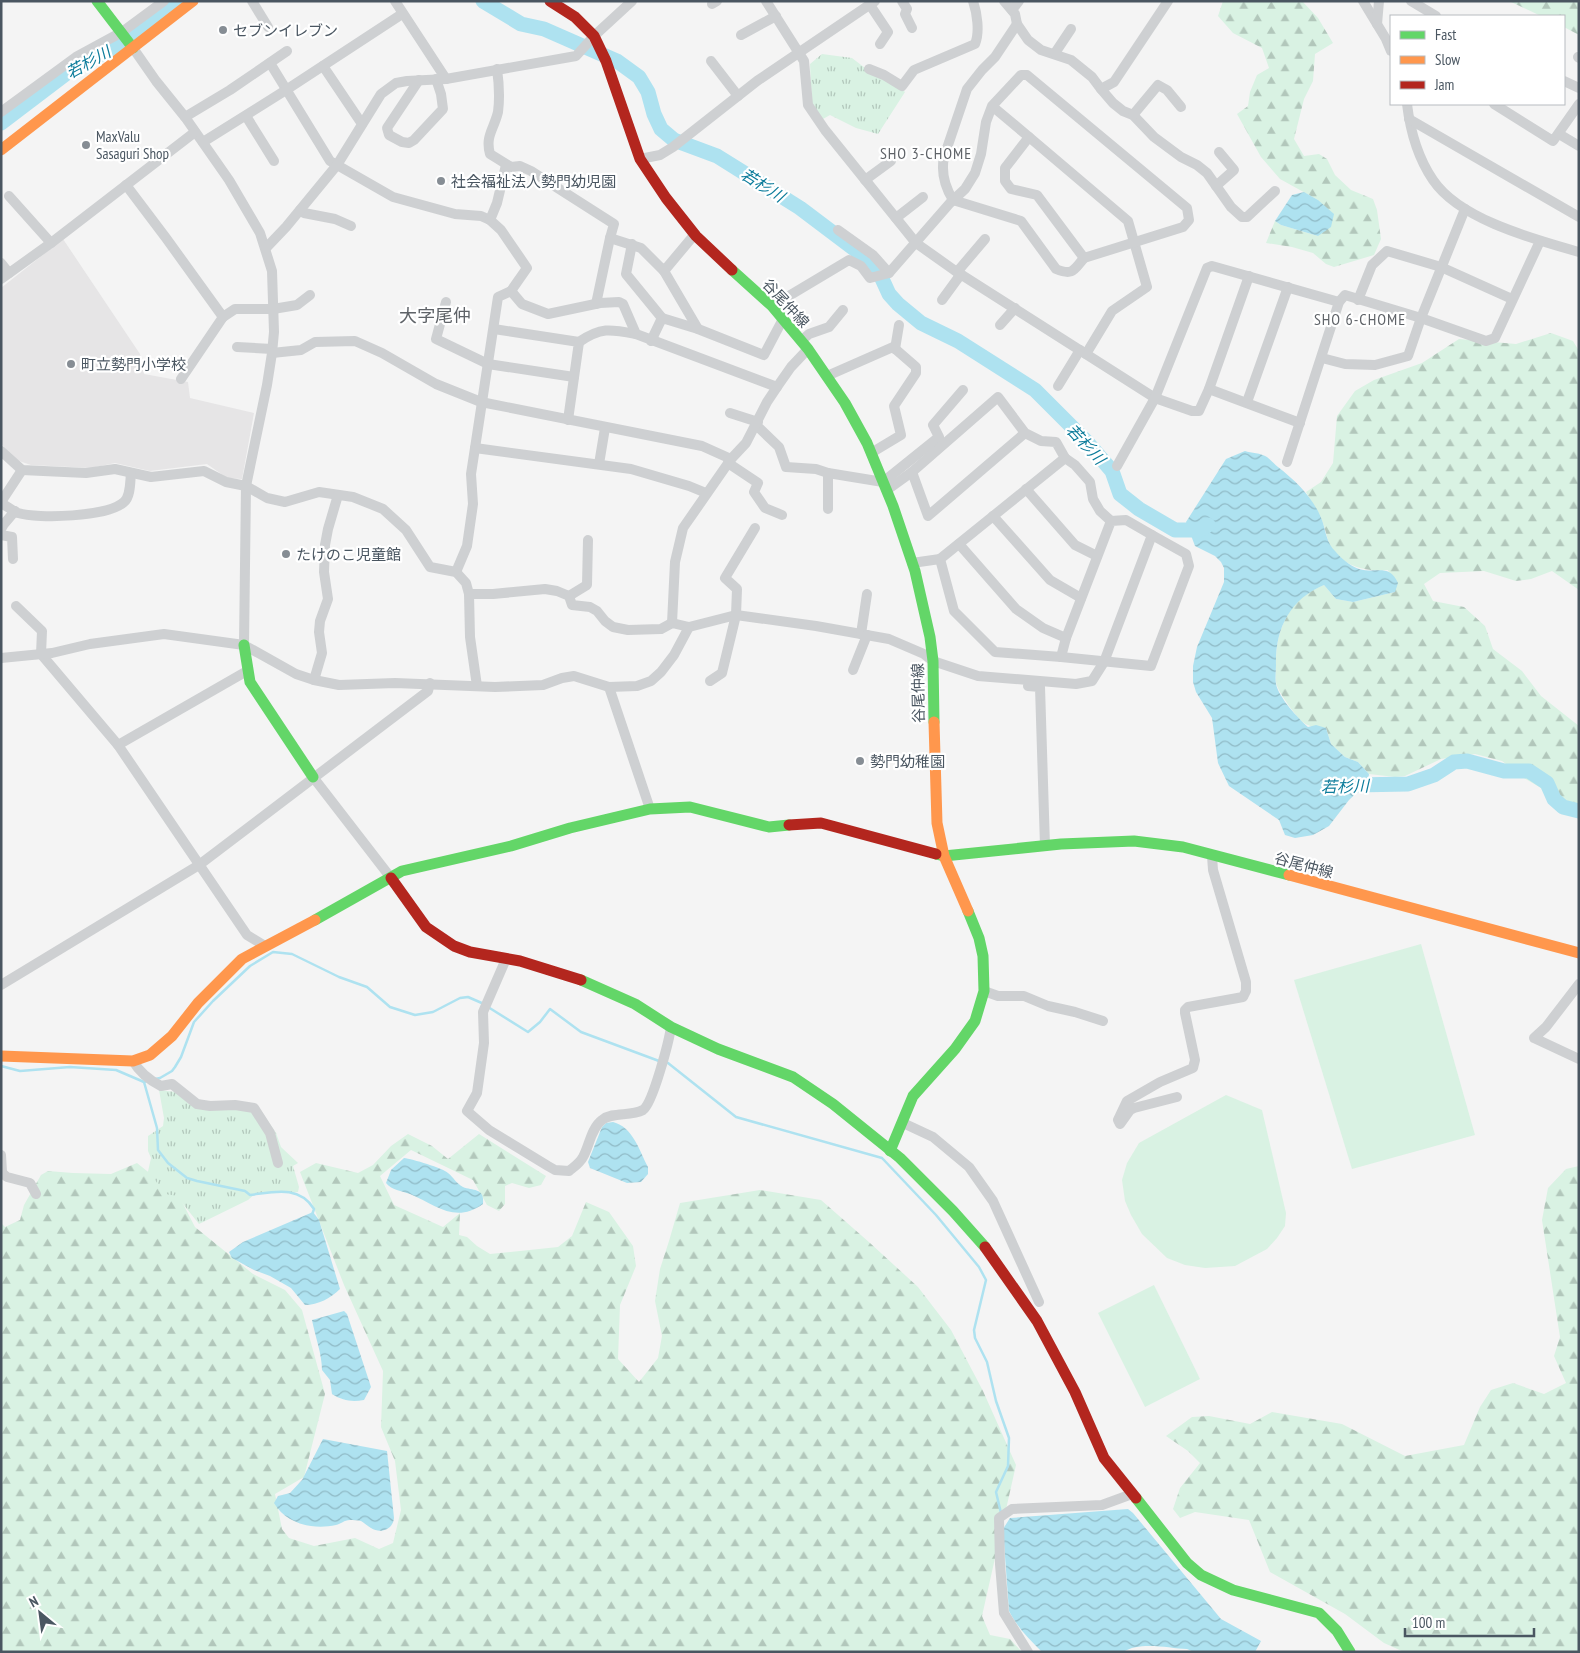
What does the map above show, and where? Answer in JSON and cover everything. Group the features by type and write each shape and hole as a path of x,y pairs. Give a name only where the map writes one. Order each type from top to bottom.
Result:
{"street":[{"path":"97,1 156,81 186,117 229,180 260,233 272,272 272,351 267,385 246,486 244,645 250,682 313,777 421,920 440,938 470,952 554,970 603,988 635,1004 671,1027 718,1049 793,1076 834,1104 909,1167 983,1244 1037,1321 1075,1392 1104,1458 1187,1563 1197,1573 1224,1589 1319,1613 1331,1621 1350,1652"},
{"path":"1,150 127,40 164,1"},
{"path":"1,112 76,57 127,40 193,1"},
{"path":"252,1 268,27"},
{"path":"395,1 441,79 443,109 414,140 409,143 402,142 389,135 387,128 419,80"},
{"name":"谷尾仲線","path":"550,1 575,17 606,61 640,160 666,198 695,234 772,306 805,345 844,403 871,453 885,486 912,563 930,637 933,661 937,823 944,856 1045,846 1134,841 1183,848 1579,953"},
{"path":"266,248 337,165 381,94 388,87 402,82 441,79 576,56 594,42 632,1"},
{"path":"766,1 804,61 808,105 825,130 916,243 959,273 1155,398 1192,412 1199,411 1210,389 1249,276"},
{"path":"902,1 907,9 905,14 912,28"},
{"path":"869,68 902,86 914,70 975,44 977,38 976,11 973,1"},
{"path":"1004,1 1012,10 1017,24 1028,40 1041,50 1055,53 1071,60 1092,77 1123,111 1133,115 1154,137 1207,173 1231,207 1242,217 1247,217 1274,191"},
{"path":"1012,10 1019,1"},
{"path":"1101,88 1114,82 1168,1"},
{"path":"1363,1 1388,40"},
{"path":"1377,24 1380,1"},
{"path":"1411,1 1434,15"},
{"path":"640,160 660,155 673,147 758,81 872,3 888,32 880,44"},
{"path":"202,142 246,116 399,16"},
{"path":"740,35 776,16"},
{"path":"772,306 849,260 861,266 870,278 889,273 953,200 965,189 975,173 986,122 992,106 1021,75 1027,75 1187,208 1189,220 1183,226 1084,258 1075,270 1070,273 1056,269 1021,221 953,200 948,193 942,168 967,89 995,57 1017,24"},
{"path":"1055,53 1071,29"},
{"path":"186,117 288,51"},
{"path":"711,61 738,96"},
{"path":"270,63 330,161 393,197 455,214 481,216 490,220 501,230 527,268 511,291 498,297 471,474 473,504 467,546 456,572"},
{"path":"324,66 362,124"},
{"path":"497,69 500,87 497,114 487,144 490,154 506,165 511,167 520,166 531,171 614,224 596,304"},
{"path":"1565,81 1579,88"},
{"path":"1133,115 1158,85 1166,90 1181,107"},
{"path":"1496,105 1554,141 1579,104"},
{"path":"1406,105 1418,150 1433,180 1444,192 1465,209 1507,229 1579,252"},
{"path":"992,106 1128,221 1147,287 1112,311 1058,386"},
{"path":"246,116 274,161"},
{"path":"1409,119 1579,217"},
{"path":"1,263 5,276 195,132"},
{"path":"1559,134 1579,146"},
{"path":"1029,137 1005,168 1004,181 1011,189 1037,195 1084,258"},
{"path":"1216,186 1234,170 1219,152"},
{"path":"866,180 891,160"},
{"path":"490,220 497,203 506,165"},
{"path":"126,186 223,317"},
{"path":"9,196 51,243"},
{"path":"896,218 923,197"},
{"path":"1322,358 1345,364 1375,364 1408,356 1421,318 1465,209"},
{"path":"300,210 304,213 335,219 351,226"},
{"path":"838,230 873,255 889,273"},
{"path":"664,271 695,234"},
{"path":"610,238 641,248 664,271 698,329"},
{"path":"942,300 959,273 985,239"},
{"path":"1287,462 1339,302 1345,295 1421,318 1486,341 1495,338 1540,240"},
{"path":"632,244 626,274 662,318 698,329 764,355 783,319"},
{"path":"1358,300 1372,265 1387,251 1441,267 1512,299"},
{"path":"1117,466 1155,398 1207,268 1212,266 1339,302"},
{"path":"1247,402 1288,287"},
{"path":"511,291 522,304 548,314 596,304 619,302 623,304 636,334"},
{"path":"181,379 223,317 235,309 273,309 297,305 310,295"},
{"path":"446,302 436,339 488,364 574,377"},
{"path":"1000,325 1015,308"},
{"path":"672,623 675,562 683,528 706,493 746,443 767,402 805,345 809,334 829,327 843,310"},
{"path":"651,341 662,318"},
{"path":"895,349 899,325"},
{"path":"494,329 579,342 591,334 611,329 636,334 777,387"},
{"path":"237,347 272,351 301,350 315,342 355,341 382,353 436,384 481,402 702,446 730,461 758,483 754,492 765,508 782,515"},
{"path":"568,420 579,342"},
{"path":"827,376 893,347 916,367 916,373 894,406 902,435 871,453"},
{"path":"1210,389 1300,423"},
{"path":"885,486 939,437 933,425 963,390"},
{"path":"730,413 757,424 779,446 786,467 816,469 885,486 912,472 998,396 1025,433 1041,442 1056,442 1064,458 1075,465 1090,482 1093,499 1100,511 1111,521 1126,520 1186,554 1189,566 1151,666 995,652 954,610 940,559"},
{"path":"600,464 605,428"},
{"path":"912,472 928,516 1025,433"},
{"path":"475,448 631,469 706,493"},
{"path":"1,451 22,470 86,474 115,469 151,477 204,471 226,482 246,486 267,498 285,502 320,492 352,497 383,509 406,530 430,568 456,572 466,582 469,594 468,621 477,686"},
{"path":"912,563 940,559 1064,458"},
{"path":"22,470 1,503 18,513 69,516 99,513 124,503 128,495 131,473"},
{"path":"828,473 828,509"},
{"path":"1026,490 1075,545 1097,556"},
{"path":"314,680 322,653 319,632 320,621 328,599 324,572 325,545 338,495"},
{"path":"1,529 15,511"},
{"path":"993,516 1050,580 1081,598"},
{"path":"1061,657 1066,638 1111,521"},
{"path":"710,681 722,673 736,615 737,589 725,578 755,528"},
{"path":"1,535 12,537 13,560"},
{"path":"469,594 493,594 545,588 557,590 569,596 572,604 597,611 613,627 628,630 661,629 672,623 689,627 736,615 889,639 924,654 933,661 978,676 1076,684 1092,681 1104,662 1152,536"},
{"path":"569,596 587,585 588,540"},
{"path":"959,544 1016,609 1043,628 1066,638"},
{"path":"853,670 864,634 867,594"},
{"path":"16,606 42,631 42,654 118,745 247,935 265,946"},
{"path":"1,658 42,654 90,644 164,634 244,645 296,674 338,686 395,683 477,686 543,685 574,676 609,687 638,686 651,681 661,672 674,655 689,627"},
{"path":"118,745 247,671"},
{"path":"978,676 982,681 1040,687 1045,846"},
{"path":"1,985 199,865 428,691 430,684"},
{"path":"609,687 650,809"},
{"path":"2,1054 133,1061 150,1055 172,1036 198,1003 242,959 402,871 511,846 570,828 650,809 690,807 769,827 821,823 944,856 979,938 983,956 984,991 975,1021 955,1049 913,1096 890,1151"},
{"path":"1176,1097 1134,1108 1130,1110 1120,1124 1118,1120 1127,1101 1160,1082 1193,1068 1195,1060 1186,1014 1188,1007 1243,997 1246,991 1246,982 1213,870 1212,856"},
{"path":"506,959 483,1012 484,1043 477,1092 467,1111 489,1130 555,1170 569,1170 577,1165 583,1158 601,1120 607,1117 632,1114 644,1109 656,1082 671,1027"},
{"path":"1579,984 1546,1027 1534,1038 1579,1059"},
{"path":"984,991 998,996 1024,996 1048,1006 1103,1021"},
{"path":"133,1061 137,1069 149,1080 161,1086 172,1084 198,1104 210,1106 235,1105 254,1108 270,1133 278,1163"},
{"path":"903,1122 933,1136 969,1167 993,1202 1039,1302"},
{"path":"1,1155 2,1172 7,1177 30,1183 36,1194"},
{"path":"1028,1652 1004,1613 999,1518 1012,1509 1102,1505 1132,1494"}],"shaded area":[{"name":"町立勢門小学校","path":"63,239 140,354 144,374 188,382 190,398 254,413 242,479 227,478 207,464 150,471 115,463 91,468 31,465 19,461 1,444 1,288"}],"green space":[{"path":"1223,1 1302,1 1318,18 1333,43 1315,54 1313,81 1304,99 1294,139 1304,156 1319,154 1327,159 1335,175 1351,190 1373,199 1377,210 1381,239 1374,255 1334,267 1326,264 1313,253 1266,243 1275,221 1281,225 1318,236 1318,200 1280,179 1261,157 1237,114 1248,106 1250,92 1257,75 1269,68 1262,48 1233,33 1218,16"},
{"path":"1509,1 1579,1 1579,35 1565,28 1565,15 1539,15"},
{"path":"822,54 852,58 869,71 883,76 905,92 878,134 856,128 830,115 823,119 812,104 810,64"},
{"path":"1551,333 1573,341 1579,351 1579,590 1552,571 1531,579 1516,581 1484,571 1440,573 1424,584 1433,601 1464,607 1485,626 1493,649 1522,671 1541,696 1579,726 1579,810 1549,803 1541,788 1502,761 1475,754 1441,759 1405,776 1395,777 1369,774 1358,762 1345,757 1331,744 1326,728 1313,727 1301,720 1281,694 1276,679 1278,640 1283,623 1298,600 1304,595 1324,585 1336,599 1353,602 1395,592 1388,570 1372,570 1357,567 1337,555 1330,546 1321,519 1306,492 1321,482 1333,463 1337,416 1355,391 1374,380 1422,363 1459,339 1516,344"},
{"path":"1421,944 1475,1135 1352,1169 1294,980"},
{"path":"159,1090 176,1092 181,1095 236,1109 262,1112 276,1133 281,1147 298,1163 293,1166 299,1187 298,1192 255,1194 248,1200 199,1224 179,1199 157,1201 147,1176 151,1158 148,1151 148,1136 163,1126 164,1118"},
{"path":"1226,1095 1262,1110 1286,1213 1285,1226 1267,1249 1235,1266 1205,1268 1185,1265 1167,1258 1142,1234 1125,1201 1122,1180 1127,1163 1139,1143"},
{"path":"408,1134 432,1146 448,1159 479,1134 546,1176 541,1185 529,1188 512,1183 505,1186 505,1204 499,1211 487,1205 473,1180 411,1150 380,1176 394,1205 443,1227 460,1213 459,1235 467,1237 490,1254 558,1247 572,1236 586,1202 609,1212 633,1246 636,1266 620,1305 618,1359 639,1382 658,1358 662,1336 655,1301 660,1269 680,1203 760,1190 821,1200 918,1287 951,1330 983,1391 1016,1465 982,1616 990,1635 1010,1639 1022,1652 1,1652 1,1223 5,1227 20,1220 24,1205 41,1175 48,1171 111,1174 137,1163 152,1175 164,1194 179,1196 195,1227 253,1274 285,1290 302,1310 325,1394 304,1477 275,1494 282,1529 289,1538 314,1546 355,1538 379,1549 393,1543 401,1510 395,1461 381,1427 383,1371 344,1285 300,1172 316,1163 358,1173 373,1165 391,1146"},
{"path":"1579,1166 1579,1652 1404,1652 1384,1643 1345,1614 1270,1572 1249,1520 1195,1512 1180,1518 1173,1509 1180,1488 1200,1463 1188,1451 1166,1436 1192,1417 1209,1416 1250,1424 1272,1412 1342,1424 1405,1456 1464,1445 1480,1407 1491,1390 1513,1383 1544,1394 1566,1383 1554,1356 1560,1337 1542,1220 1548,1188 1566,1169"},
{"path":"1154,1285 1200,1379 1145,1407 1098,1313"}],"water":[{"path":"1304,192 1318,200 1334,214 1331,227 1318,236 1281,225 1275,221 1292,195"},
{"path":"1245,451 1267,457 1305,492 1320,514 1330,545 1343,559 1359,569 1382,570 1391,573 1398,583 1395,592 1353,602 1336,599 1324,585 1302,598 1287,617 1282,628 1276,652 1276,684 1281,695 1294,713 1308,727 1316,725 1326,728 1331,744 1345,757 1358,762 1369,774 1368,782 1349,800 1329,826 1313,835 1295,838 1285,835 1279,820 1229,786 1218,763 1212,718 1196,692 1193,682 1193,666 1197,647 1224,582 1224,568 1215,556 1195,546 1186,522 1226,459"},
{"path":"613,1122 626,1129 630,1134 648,1167 648,1174 641,1182 627,1183 590,1168 588,1162 602,1127 606,1123"},
{"path":"404,1158 445,1171 463,1187 480,1192 483,1204 473,1210 454,1213 391,1187 386,1183 391,1170"},
{"path":"313,1212 319,1220 340,1289 324,1300 315,1304 305,1305 291,1288 232,1258 229,1252 243,1242"},
{"path":"344,1311 347,1314 371,1387 364,1400 348,1400 332,1394 330,1380 322,1370 320,1351 312,1320"},
{"path":"323,1439 387,1451 394,1518 389,1528 378,1531 361,1521 354,1520 327,1526 309,1526 293,1521 279,1510 274,1503 278,1496 290,1493 302,1480"},
{"path":"1128,1509 1221,1619 1261,1641 1255,1652 1194,1652 1187,1649 1146,1646 1123,1652 1042,1652 1028,1638 1009,1611 1003,1529 1010,1518"}],"waterway":[{"name":"若杉川","path":"1,123 80,63 112,50 145,27 175,1"},
{"name":"若杉川","path":"483,1 521,24 544,29 617,61 639,77 648,92 654,114 661,129 674,140 717,156 800,208 857,251 878,270 889,294 921,323 958,341 1035,390 1086,441 1112,471 1120,494 1139,509 1175,530 1199,530 1208,525"},
{"name":"若杉川","path":"1345,786 1408,784 1434,775 1454,762 1467,761 1504,771 1529,771 1547,783 1554,799 1563,807 1579,811"},
{"path":"155,1079 172,1071 175,1067 181,1057 194,1022 213,1001 250,966 273,952 292,954 339,977 367,987 390,1007 415,1015 433,1012 460,998 468,997 484,1004"},
{"path":"488,1007 528,1032 540,1022 550,1009 581,1032 659,1061"},
{"path":"664,1062 668,1063 736,1117 882,1158 936,1215 979,1267 986,1280 974,1330 975,1338 987,1362 996,1401 1009,1438 1008,1466 996,1492 1001,1513"},
{"path":"1,1066 20,1071 70,1067 116,1070 144,1082 147,1081"},
{"path":"144,1082 157,1128 158,1150 168,1163 187,1178 245,1191 250,1195 277,1192 293,1193 308,1201 314,1209 312,1215"}],"traffic: fast":[{"path":"97,1 133,48"},
{"path":"732,270 772,306 808,349 845,403 867,443 893,506 915,571 930,637 933,661 934,722"},
{"path":"244,645 250,682 313,777"},
{"path":"315,920 402,871 511,846 570,828 650,809 690,807 769,827 789,825"},
{"path":"936,854 944,856 1061,844 1134,841 1183,847 1289,875"},
{"path":"890,1151 913,1096 955,1049 975,1021 984,991 983,956 979,938 968,911"},
{"path":"581,980 635,1004 671,1027 718,1049 793,1077 833,1104 900,1158 953,1211 985,1247"},
{"path":"1136,1498 1187,1563 1201,1575 1233,1590 1319,1613 1337,1631 1350,1652"}],"traffic: slow":[{"path":"1,150 193,1"},
{"path":"934,722 937,823 944,856 968,911"},
{"path":"1289,875 1579,953"},
{"path":"1,1056 133,1061 150,1055 172,1036 198,1003 242,959 315,920"}],"traffic: jam":[{"path":"550,1 575,17 594,36 606,61 640,159 666,198 696,236 732,270"},
{"path":"789,825 821,823 936,854"},
{"path":"391,878 426,927 454,946 470,952 520,961 581,980"},
{"path":"985,1247 1037,1321 1075,1392 1104,1458 1136,1498"}],"place":[{"name":"セブンイレブン","path":"223,30"},
{"name":"MaxValu Sasaguri Shop","path":"86,145"},
{"name":"社会福祉法人勢門幼児園","path":"441,181"},
{"name":"町立勢門小学校","path":"71,364"},
{"name":"たけのこ児童館","path":"286,554"},
{"name":"勢門幼稚園","path":"860,761"}],"district":[{"name":"SHO 3-CHOME","path":"926,153"},
{"name":"大字尾仲","path":"435,315"},
{"name":"SHO 6-CHOME","path":"1360,319"}]}
